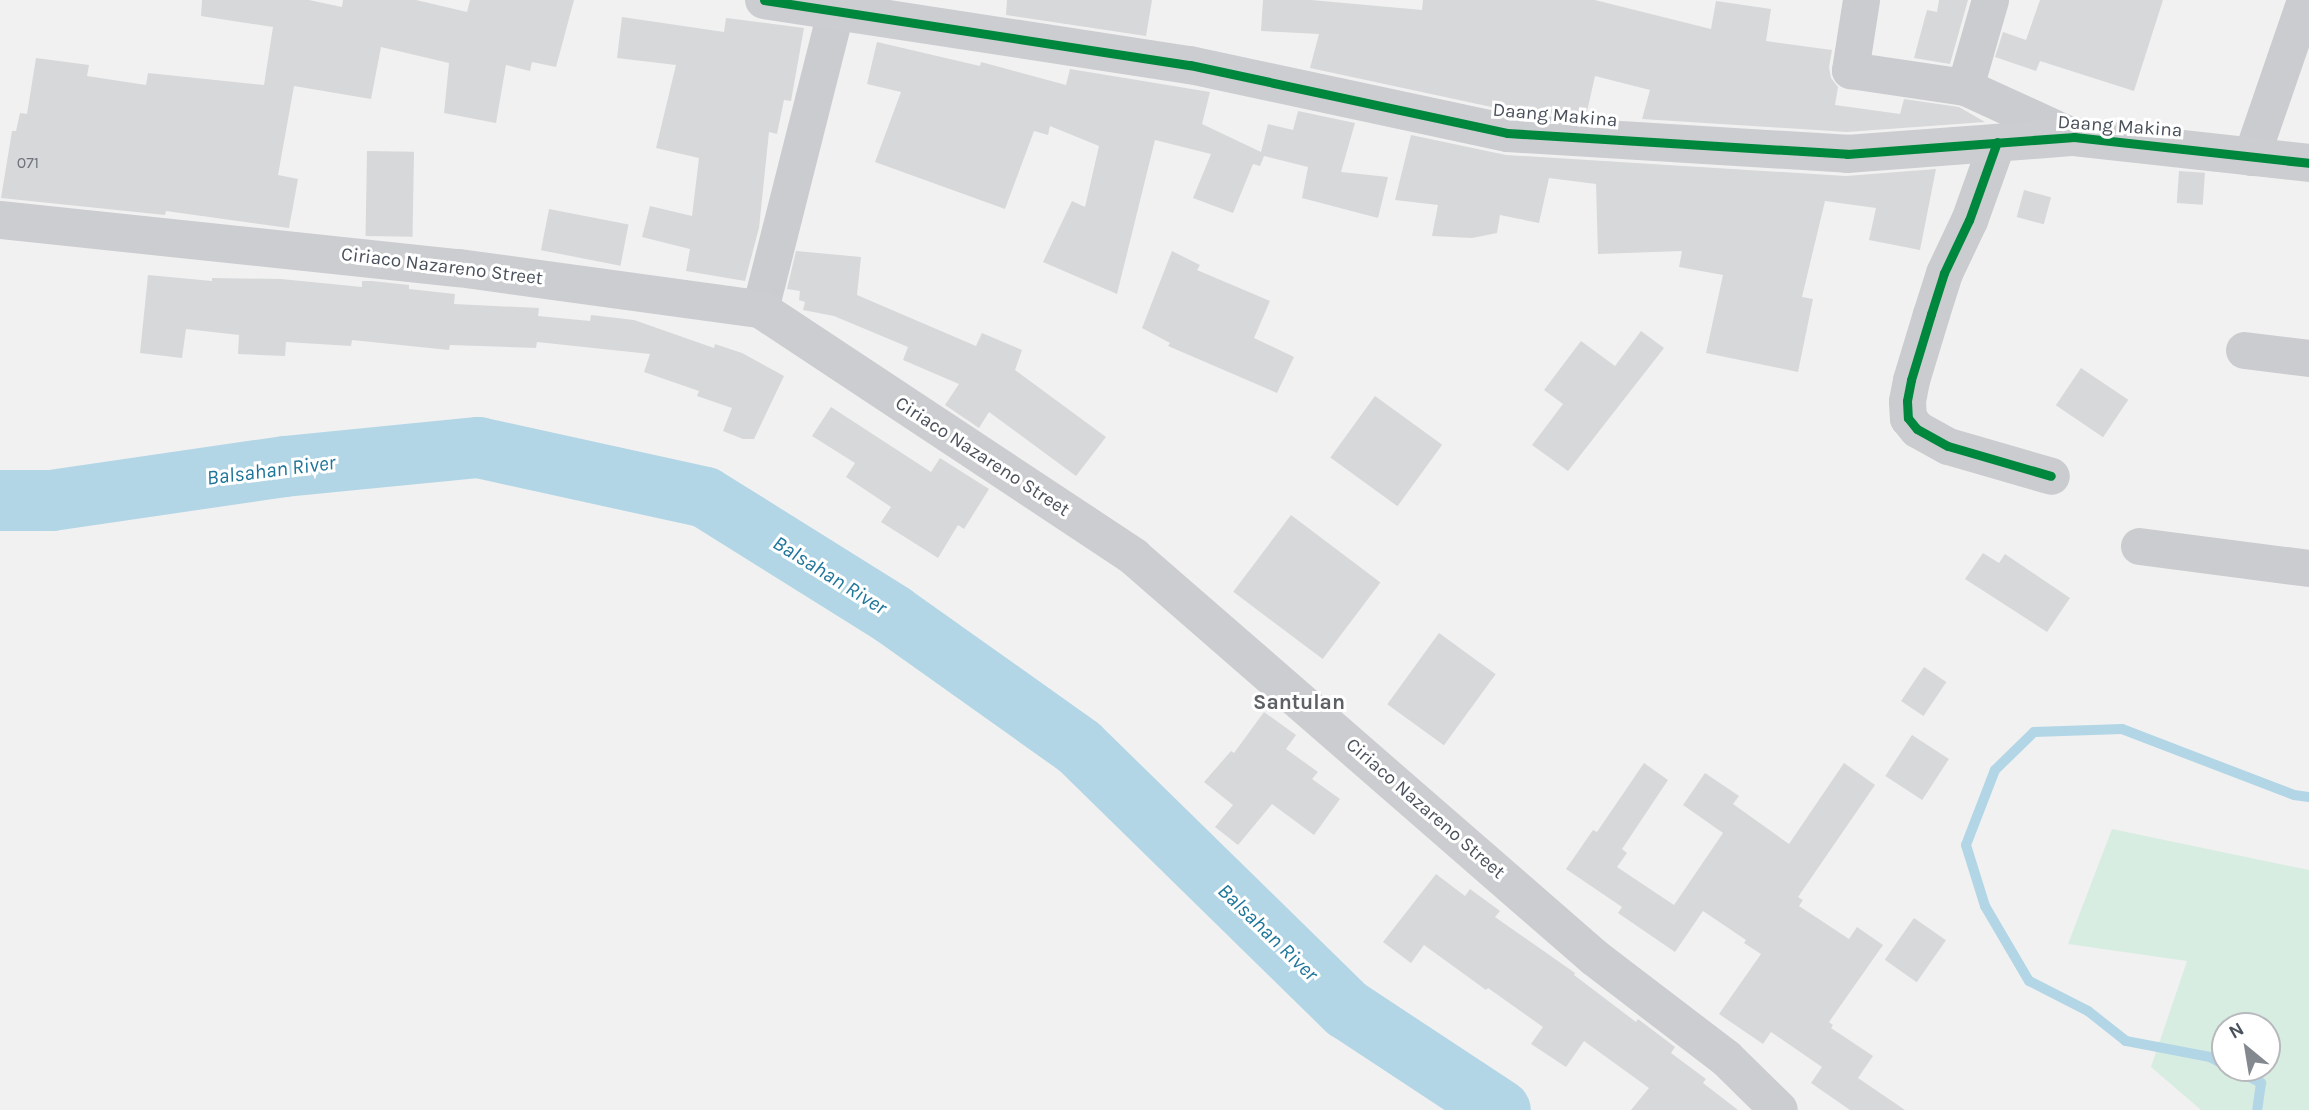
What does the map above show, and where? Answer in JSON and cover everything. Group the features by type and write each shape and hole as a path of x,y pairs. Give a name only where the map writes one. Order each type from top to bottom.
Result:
{"main road":[{"name":"Daang Makina","path":"764,0 836,4 1190,65 1507,132 1847,154 2074,137 2309,163"},
{"name":"Ciriaco Nazareno Street","path":"0,220 459,268 760,309 1134,557 1595,958 1726,1058 1779,1110"}],"street":[{"path":"1861,0 1850,71 1965,87 2074,137"},
{"path":"1965,87 1990,0"},
{"path":"2251,156 2305,0"},
{"path":"760,309 836,4"},
{"path":"1997,142 1969,220 1944,274 1931,314 1911,380 1907,401 1908,418 1917,429 1948,446 2050,476"},
{"path":"2244,349 2309,358"},
{"path":"2139,546 2309,568"}],"green space":[{"path":"2112,829 2309,870 2309,1110 2201,1110 2151,1067 2187,961 2068,944"}],"building":[{"path":"202,0 309,0 342,7 343,0 416,0 467,12 470,0 574,0 556,67 532,62 530,71 506,65 496,123 444,113 449,63 381,47 371,99 294,86 278,175 298,179 289,228 166,211 165,215 1,198 12,131 16,131 20,113 27,114 36,58 89,65 87,76 146,85 148,73 264,85 273,27 201,16"},
{"path":"1007,0 1152,0 1146,36 1006,15"},
{"path":"1263,0 1311,0 1422,10 1423,0 1595,0 1711,29 1716,1 1771,9 1766,41 1832,50 1829,67 1831,78 1838,87 1835,105 1900,114 1904,99 1959,107 1985,122 1847,132 1642,119 1650,90 1595,76 1586,116 1510,111 1310,68 1319,34 1261,31"},
{"path":"1939,0 1968,0 1950,64 1914,58 1927,10 1937,12"},
{"path":"2040,0 2163,0 2134,91 2040,61 2036,71 1995,57 2003,32 2026,40"},
{"path":"622,17 724,32 726,18 804,28 791,101 784,100 777,134 769,132 759,228 745,281 686,271 690,249 642,237 650,206 692,216 699,158 656,148 676,65 617,58"},
{"path":"877,42 980,66 981,62 1066,85 1070,69 1210,92 1202,124 1261,152 1268,124 1293,130 1298,111 1355,123 1341,172 1388,177 1378,218 1302,198 1308,167 1264,156 1260,166 1253,164 1233,213 1193,198 1211,154 1155,140 1117,294 1043,262 1072,201 1085,207 1099,146 1050,126 1048,135 1034,131 1005,209 875,162 901,92 867,84"},
{"path":"1411,135 1506,155 1846,176 1936,169 1920,250 1869,240 1876,208 1825,201 1802,297 1813,299 1798,372 1706,353 1723,275 1679,267 1682,251 1598,254 1596,184 1549,178 1539,223 1500,215 1497,233 1472,238 1432,236 1438,205 1395,200"},
{"path":"367,151 414,152 413,237 366,236"},
{"path":"2179,171 2205,173 2203,205 2177,203"},
{"path":"2024,190 2051,197 2044,224 2017,217"},
{"path":"549,209 629,224 620,266 541,250"},
{"path":"796,251 861,257 857,295 976,346 982,333 1022,350 1015,370 1106,437 1076,476 989,412 979,428 945,405 959,384 903,360 908,347 834,316 803,310 805,302 799,300 800,291 787,289"},
{"path":"1172,251 1200,265 1197,270 1270,301 1254,338 1294,357 1277,393 1168,346 1170,343 1142,328"},
{"path":"148,275 212,281 212,278 281,279 362,287 362,281 372,281 409,285 409,289 455,294 454,304 539,308 538,316 590,321 591,315 634,320 714,348 715,344 742,353 784,376 754,439 743,439 723,431 732,408 697,396 699,391 644,372 650,354 537,342 536,348 450,345 449,350 352,340 351,346 286,342 285,356 238,354 239,335 186,329 182,358 140,353"},
{"path":"1641,331 1664,348 1568,471 1532,445 1563,404 1544,390 1581,341 1615,366"},
{"path":"2081,368 2128,400 2103,437 2056,405"},
{"path":"1375,396 1442,445 1397,506 1330,457"},
{"path":"831,407 931,472 940,458 989,489 964,529 958,525 938,558 881,522 891,507 846,477 855,463 812,436"},
{"path":"1291,515 1380,582 1323,659 1233,592"},
{"path":"1983,553 1999,563 2005,554 2070,598 2047,632 1965,579"},
{"path":"1439,633 1496,674 1444,745 1387,704"},
{"path":"1924,667 1946,682 1923,716 1901,701"},
{"path":"1264,712 1296,735 1286,749 1318,772 1312,779 1340,799 1314,835 1272,804 1238,845 1215,827 1233,805 1204,782 1231,751 1234,753"},
{"path":"1912,735 1949,759 1922,800 1885,776"},
{"path":"1644,763 1668,780 1622,849 1627,853 1617,867 1674,905 1723,833 1683,805 1705,773 1739,796 1733,804 1789,844 1844,763 1875,785 1798,897 1803,900 1799,906 1849,939 1857,927 1883,945 1829,1022 1833,1025 1831,1028 1873,1056 1858,1078 1905,1110 1850,1110 1811,1083 1822,1067 1771,1032 1763,1044 1719,1014 1761,954 1744,943 1746,940 1703,911 1675,952 1618,913 1622,907 1566,869 1593,830 1597,832"},
{"path":"1436,874 1465,896 1470,889 1500,911 1495,917 1575,973 1574,975 1636,1022 1638,1019 1675,1047 1671,1053 1706,1079 1703,1083 1738,1110 1631,1110 1649,1088 1584,1041 1566,1067 1531,1044 1543,1027 1488,988 1486,990 1424,945 1411,963 1383,942"},
{"path":"1914,918 1946,940 1917,982 1885,960"}],"waterway":[{"name":"Balsahan River","path":"0,500 51,500 284,466 478,447 705,497 892,614 1079,747 1347,1009 1500,1110"},
{"path":"2211,1058 2126,1041 2088,1011 2029,981 1985,906 1966,845 1995,770 2034,732 2122,729 2294,795 2309,797"},
{"path":"2257,1110 2259,1082"}],"cycle path":[{"path":"764,0 1190,65 1507,133 1847,154 2074,137 2309,163"},
{"path":"1997,142 1969,220 1944,273 1911,380 1907,401 1908,418 1917,429 1948,446 2051,476"}],"district":[{"name":"Santulan","path":"1299,702"}]}
